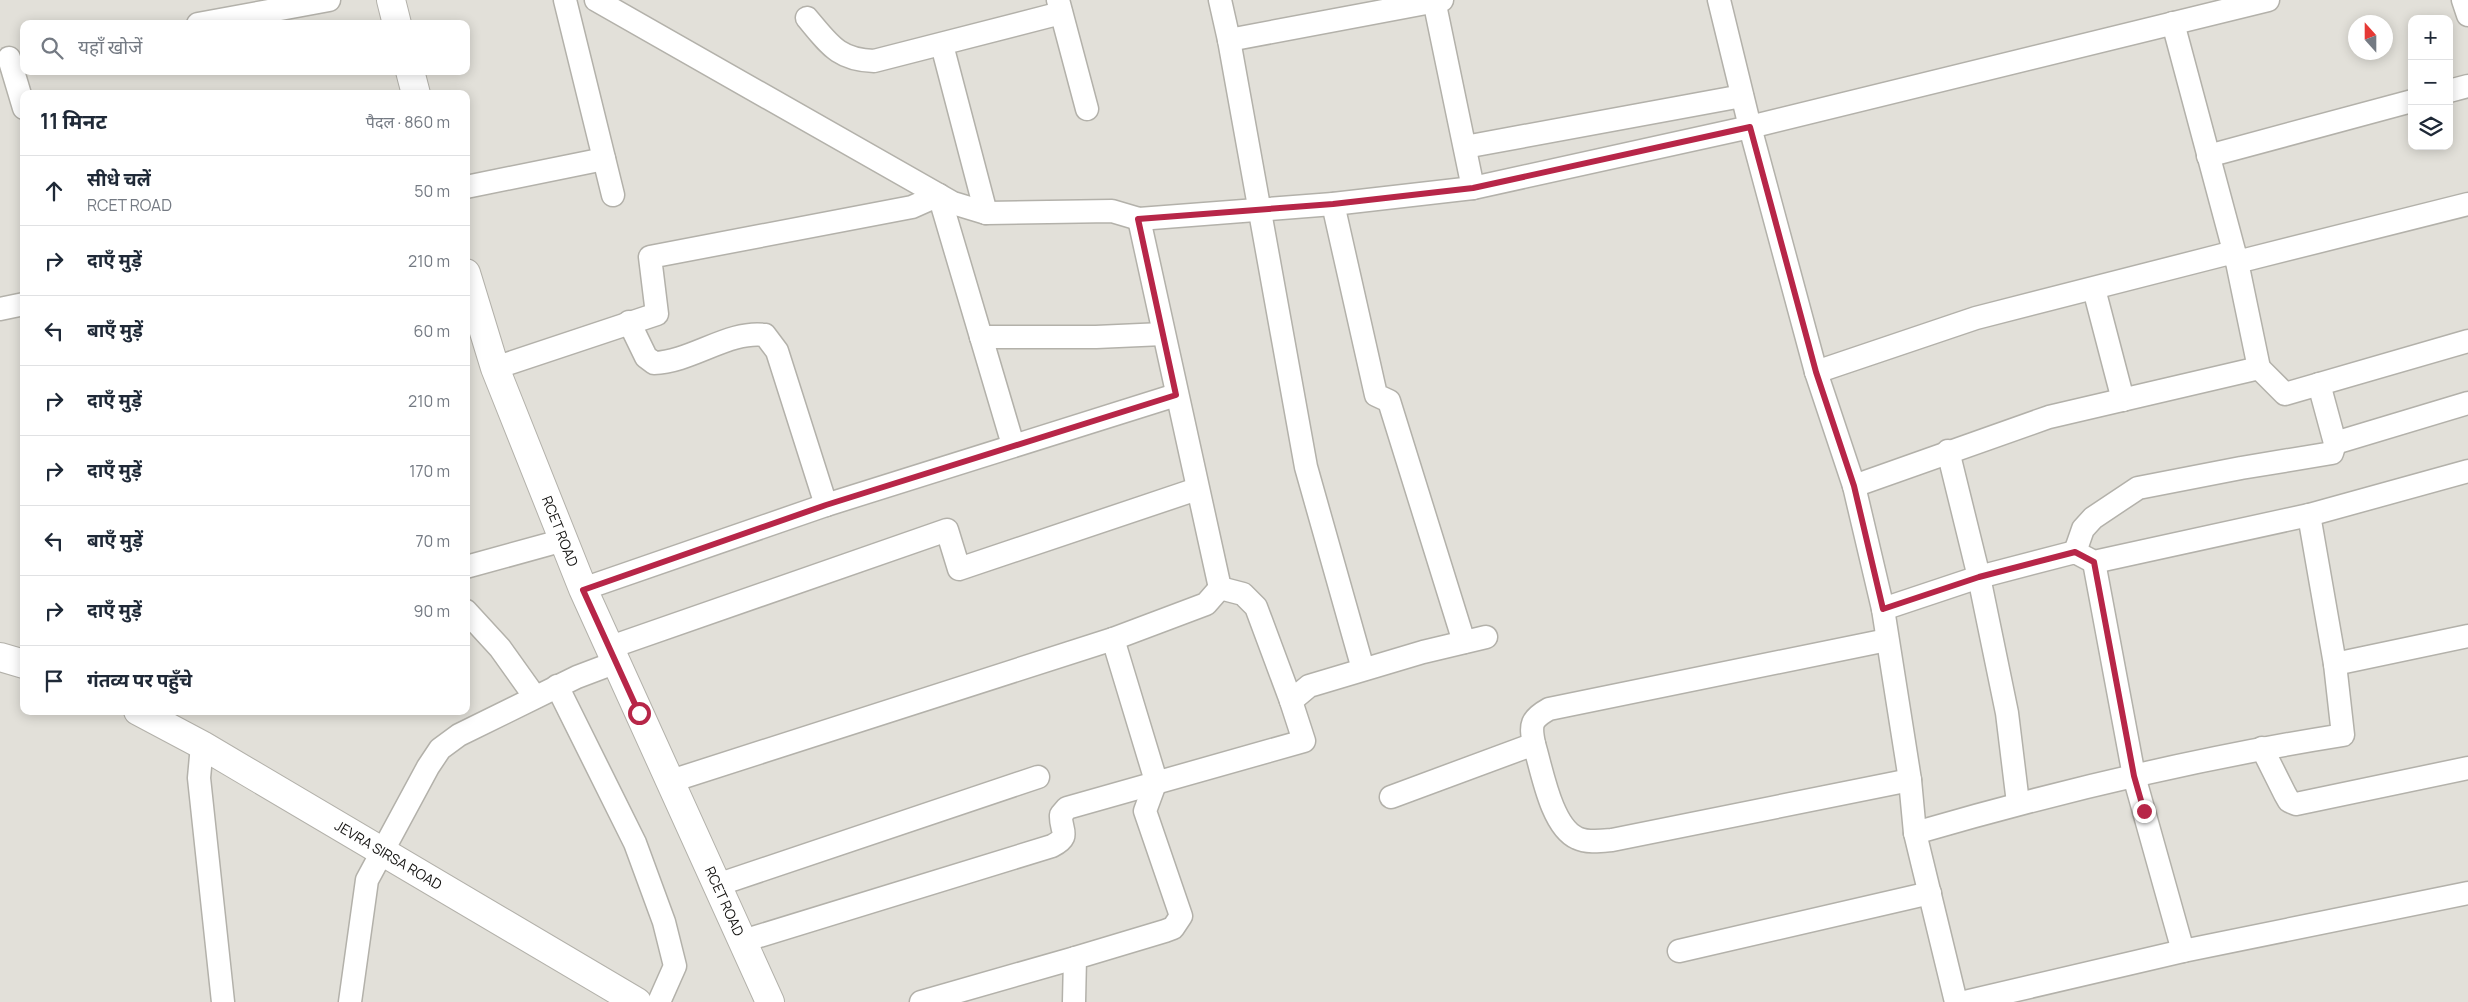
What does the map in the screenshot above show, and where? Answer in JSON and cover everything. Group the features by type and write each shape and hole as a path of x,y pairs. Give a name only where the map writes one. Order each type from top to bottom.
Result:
{"main road":[{"path":"391,0 396,20"},
{"path":"411,75 414,90"},
{"name":"RCET ROAD","path":"470,286 495,368 583,590 770,1002"},
{"path":"0,657 20,663"},
{"name":"JEVRA SIRSA ROAD","path":"146,715 202,745 637,1002"}],"street":[{"path":"220,20 329,0"},
{"path":"565,0 613,195"},
{"path":"596,0 953,203 986,213 1112,211 1138,219 1333,204 1473,188 1750,127 2173,23 2244,3 2268,0"},
{"path":"1220,0 1261,209 1306,467 1364,669"},
{"path":"1229,40 1437,0 1473,188"},
{"path":"1719,0 1750,127 1816,372 1854,486 1883,609 1910,780 1915,833 1956,1002"},
{"path":"2463,0 2468,15"},
{"path":"807,18 828,44 841,55 857,60 874,62 942,45 1060,7 1087,109"},
{"path":"2173,23 2235,257 2259,368 2285,394 2468,341"},
{"path":"942,45 986,213"},
{"path":"11,57 20,92"},
{"path":"2453,90 2468,86"},
{"path":"1465,147 1742,96"},
{"path":"2208,156 2408,102"},
{"path":"470,186 604,158"},
{"path":"495,368 657,314 650,257 912,207 938,195"},
{"path":"938,195 1013,445"},
{"path":"1333,204 1376,395 1389,402 1464,642"},
{"path":"1816,372 1976,318 2094,289 2468,204"},
{"path":"1138,219 1220,588"},
{"path":"2094,289 2124,400"},
{"path":"0,309 20,305"},
{"path":"629,322 646,357 654,363 673,361 744,336 766,335 777,351 826,505"},
{"path":"981,337 1096,338 1163,334"},
{"path":"1854,486 1948,451 2049,417 2259,368"},
{"path":"2183,951 2134,776 2085,557 2083,528 2093,518 2138,488 2332,453 2335,443 2319,384"},
{"path":"583,590 826,505 1176,395"},
{"path":"2335,443 2468,403"},
{"path":"1948,451 1979,577 2007,713 2018,804"},
{"path":"1883,609 1979,577 2309,515 2468,471"},
{"path":"350,1002 367,880 428,767 440,749 459,735 557,686 611,655 947,530 959,569 1197,490"},
{"path":"1915,833 2018,804 2134,776 2262,748 2343,735 2335,664 2309,515"},
{"path":"470,566 564,540"},
{"path":"671,781 1113,639 1206,604 1220,588"},
{"path":"743,941 1052,846 1062,838 1064,833 1061,815 1067,808 1156,781 1304,741 1256,607 1243,594 1220,588"},
{"path":"470,615 500,648 535,697"},
{"path":"2335,664 2468,636"},
{"path":"1291,701 1309,686 1364,669 1486,637"},
{"path":"921,1002 1165,931 1178,922 1181,909 1144,811 1156,781 1113,639"},
{"path":"1887,640 1550,709 1538,716 1533,722 1531,730 1555,812 1560,821 1577,838 1594,841 1612,840 1910,780"},
{"path":"557,686 635,843 664,922 674,966 659,1002"},
{"path":"1391,797 1534,744"},
{"path":"202,745 200,778 223,1002"},
{"path":"2262,748 2289,801 2296,804 2468,768"},
{"path":"717,885 1038,777"},
{"path":"1679,951 1930,893"},
{"path":"1965,1002 2183,951 2468,893"},
{"path":"1074,1002 1075,958"}],"route":[{"path":"639,713 614,663 583,590 826,505 1176,395 1138,219 1333,204 1473,188 1750,127 1816,372 1854,486 1883,609 1979,577 2075,552 2094,562 2134,776 2144,811"}]}
